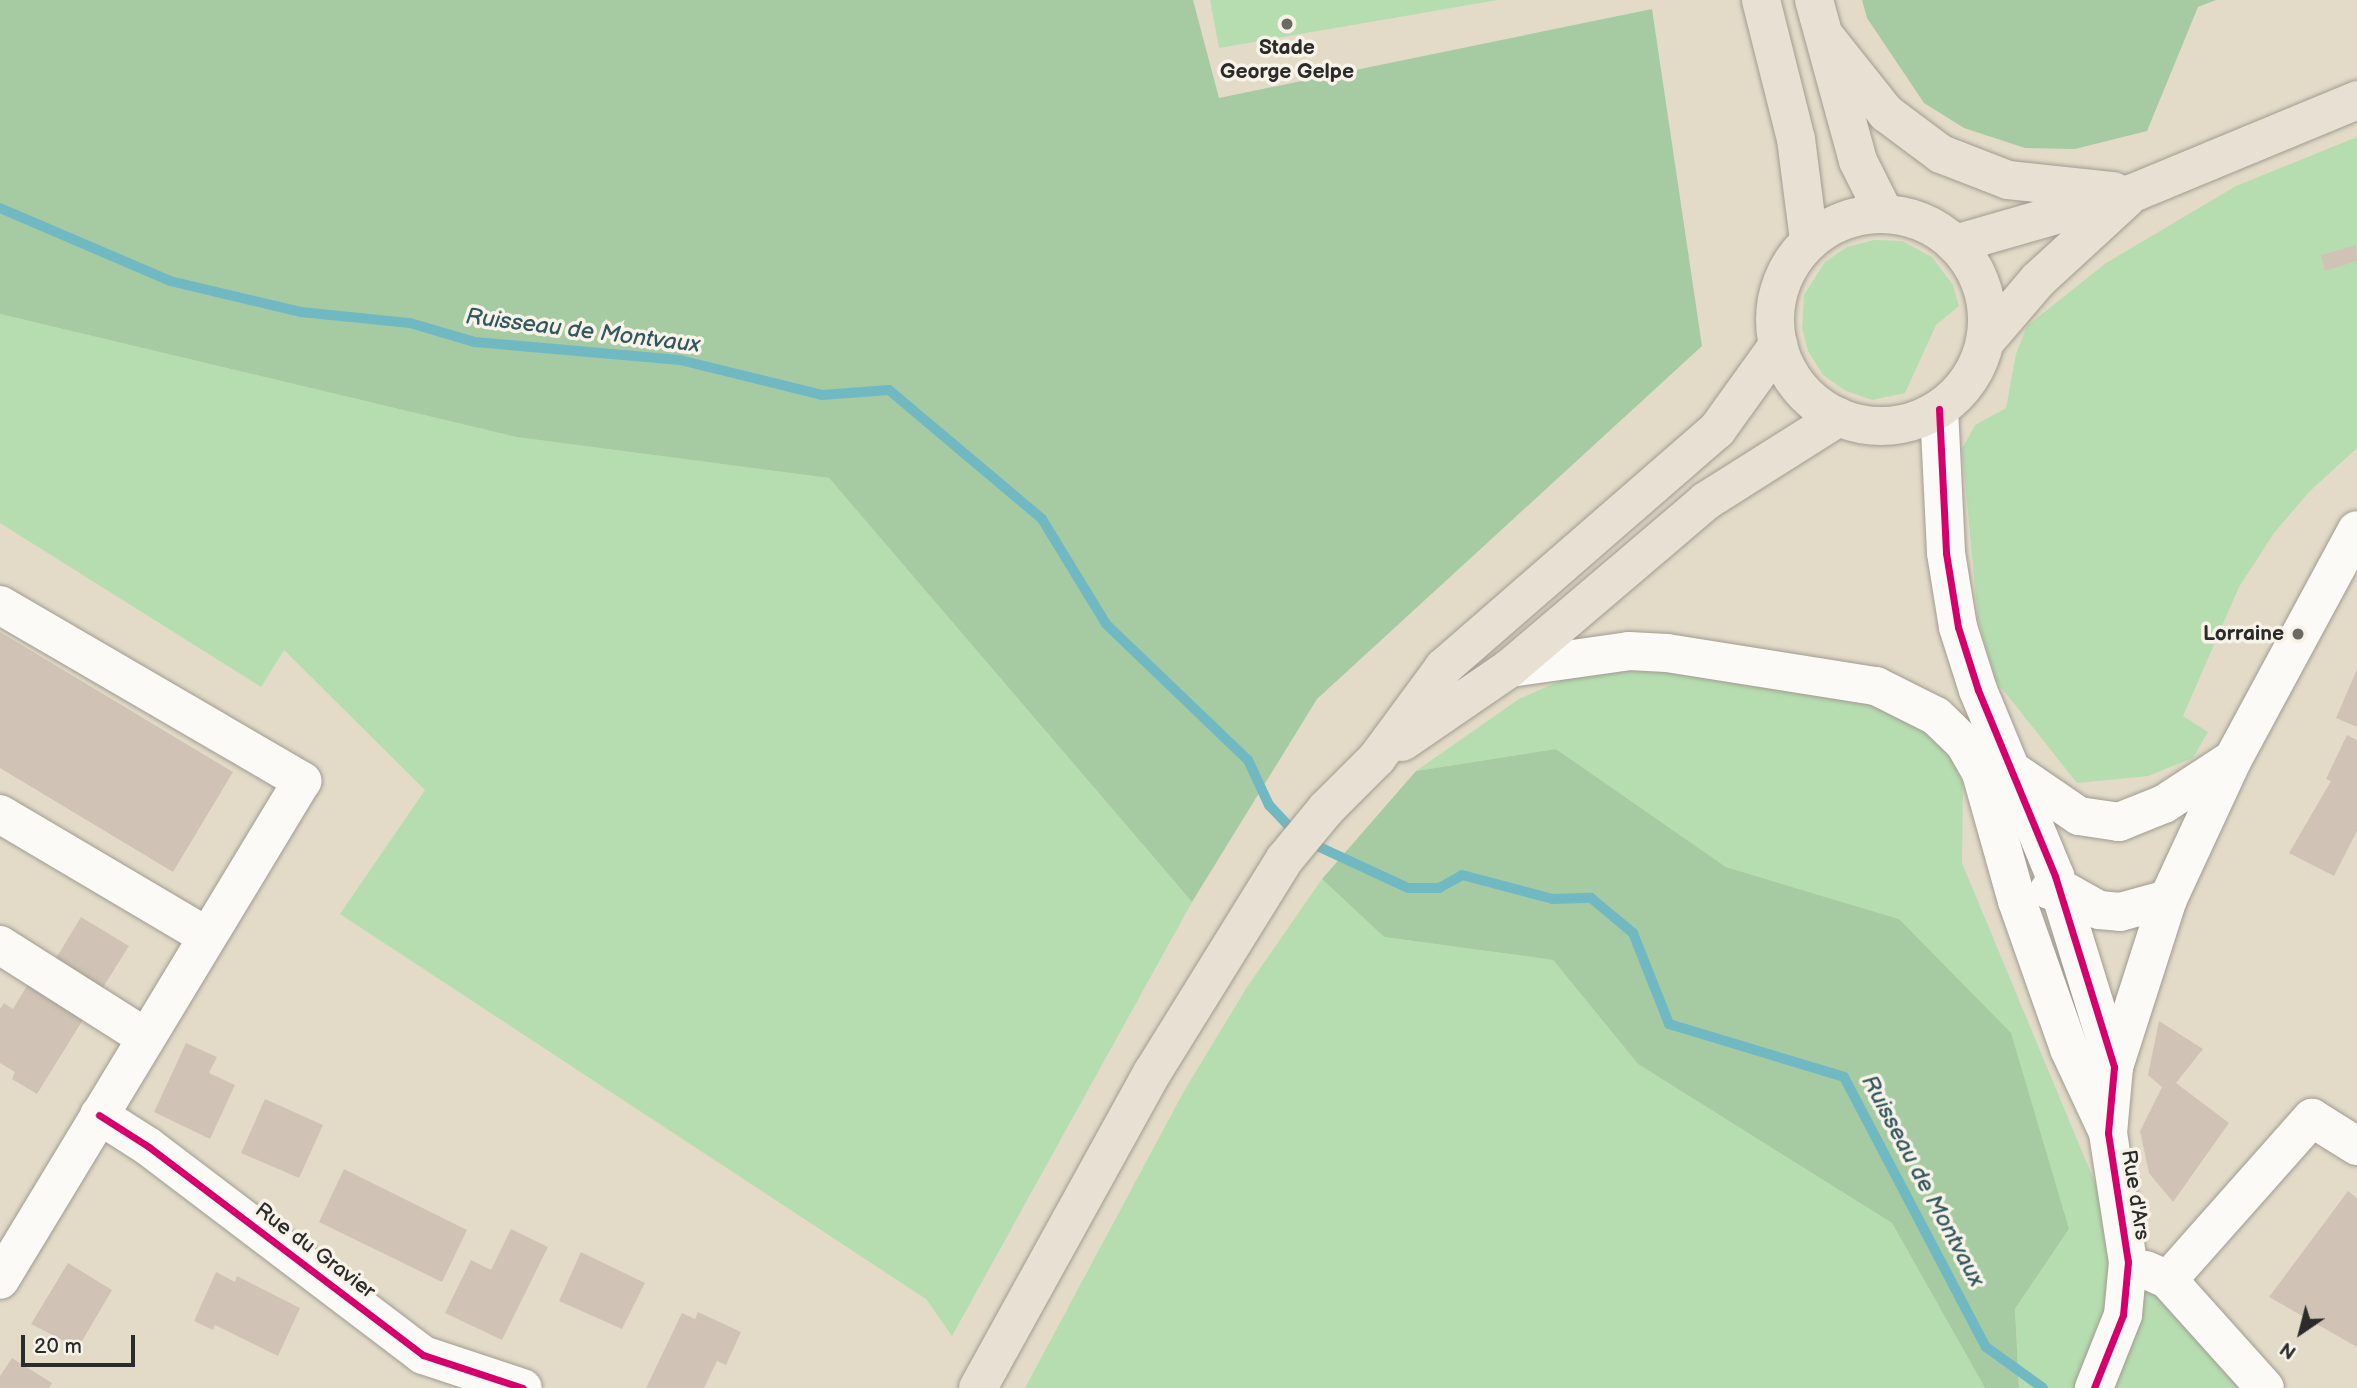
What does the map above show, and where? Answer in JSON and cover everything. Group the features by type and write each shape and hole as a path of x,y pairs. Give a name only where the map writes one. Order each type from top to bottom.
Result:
{"main road":[{"path":"1761,0 1796,139 1809,242"},
{"path":"1819,18 1858,161 1884,214"},
{"path":"1819,18 1886,113 1941,154 2008,180 2133,193"},
{"path":"1955,244 2133,193 2357,100"},
{"path":"1985,342 2038,280 2133,193"},
{"path":"1884,214 1933,227 1955,244 1983,288 1987,315 1985,342 1976,368 1939,409 1890,426 1839,417 1811,400 1790,375 1778,345 1776,307 1786,271 1809,242 1831,226 1857,216 1884,214"},
{"path":"986,1381 1216,965 1284,860 1377,758 1444,667 1717,430 1778,345"},
{"path":"1377,758 1510,668 1706,501 1839,417"}],"street":[{"path":"1939,409 1946,553 1958,627 1978,690 2058,887 2114,1067"},
{"path":"2108,1133 2114,1067 2168,899 2233,759 2357,530"},
{"path":"0,605 302,781 0,1280"},
{"path":"1510,668 1629,650 1667,653 1849,681 1905,698 1936,716 1964,743 1981,773 2017,901 2069,1049 2108,1133"},
{"path":"2058,887 2068,854 2079,836 2164,804 2233,759"},
{"path":"2013,771 2079,816 2119,822"},
{"path":"0,814 206,936"},
{"path":"2017,901 2058,887 2099,910 2120,912 2168,899"},
{"path":"0,945 145,1037"},
{"name":"Rue du Gravier","path":"99,1115 149,1147 452,1378 523,1388"},
{"path":"2168,1280 2312,1118 2357,1146"},
{"name":"Rue d'Ars","path":"2097,1382 2123,1315 2128,1262 2108,1133"},
{"path":"2128,1262 2168,1280 2265,1388"}],"green space":[{"path":"0,0 1193,0 1219,98 1652,9 1702,346 1317,699 1192,902 829,478 516,437 0,314"},
{"name":"Stade George Gelpe","path":"1210,0 1498,0 1219,48"},
{"path":"1862,0 2216,0 2198,7 2147,131 2075,149 2025,148 1964,128 1924,103 1867,18"},
{"path":"2357,137 2357,448 2309,492 2274,533 2239,587 2183,716 2208,732 2193,758 2148,776 2077,783 1996,681 1978,619 1962,449 1975,425 2006,408 2016,354 2027,326 2106,263 2236,186"},
{"path":"1874,240 1902,241 1932,257 1953,285 1959,306 1936,325 1905,393 1872,400 1846,391 1823,375 1808,351 1802,328 1804,295 1825,262 1847,247"},
{"path":"0,314 516,437 829,478 1192,902 952,1336 926,1299 340,914 425,790 284,650 261,687 0,523"},
{"path":"1642,668 1844,695 1901,713 1948,750 1963,784 1962,863 2128,1262 2265,1388 2019,1388 2015,1309 2069,1229 1899,919 1726,867 1556,749 1416,771 1519,699 1580,672"},
{"path":"1556,749 1726,867 1899,919 2011,1033 2069,1229 2015,1309 2019,1388 1985,1388 1892,1223 1638,1064 1553,960 1384,937 1322,879 1416,771"},
{"path":"1322,879 1384,937 1553,960 1638,1064 1892,1223 1985,1388 1025,1388 1184,1091 1247,987"}],"building":[{"path":"2356,245 2357,261 2325,271 2321,255"},
{"path":"0,632 233,772 173,872 0,768"},
{"path":"2357,669 2357,727 2336,718"},
{"path":"2347,735 2357,740 2357,831 2334,876 2289,853 2331,781 2326,779"},
{"path":"81,917 129,946 102,989 55,960"},
{"path":"28,984 84,1018 37,1094 12,1079 15,1072 0,1063 0,1009 4,1003 13,1009"},
{"path":"2159,1021 2203,1049 2176,1083 2229,1123 2173,1202 2149,1173 2140,1131 2162,1087 2148,1075"},
{"path":"186,1043 217,1057 209,1073 235,1085 210,1139 154,1112"},
{"path":"265,1099 323,1125 299,1178 241,1153"},
{"path":"344,1169 467,1230 442,1282 319,1222"},
{"path":"2348,1191 2357,1198 2357,1347 2269,1297"},
{"path":"511,1229 548,1247 502,1340 445,1313 471,1260 491,1270"},
{"path":"581,1252 645,1283 622,1329 559,1301"},
{"path":"68,1263 112,1290 78,1348 31,1324"},
{"path":"216,1272 235,1282 237,1276 300,1308 278,1356 215,1325 213,1330 194,1321"},
{"path":"698,1312 741,1332 726,1365 717,1361 704,1388 646,1388 682,1313 695,1319"},
{"path":"12,1358 52,1383 49,1388 0,1388 0,1376"}],"waterway":[{"name":"Ruisseau de Montvaux","path":"0,208 170,281 301,312 410,323 475,342 680,360 822,395 889,390 1042,519 1106,624 1248,760 1269,805 1300,838 1408,888 1439,888 1462,875 1553,899 1591,898 1633,933 1669,1024 1844,1077 1986,1347 2043,1388"}],"cycle path":[{"path":"1939,409 1946,553 1958,627 1978,690 2055,876 2114,1067 2108,1133 2128,1262 2123,1315 2094,1388"},
{"path":"99,1115 149,1147 423,1355 523,1388"}],"place":[{"name":"Stade George Gelpe","path":"1287,24"},
{"name":"Lorraine","path":"2298,634"}]}
